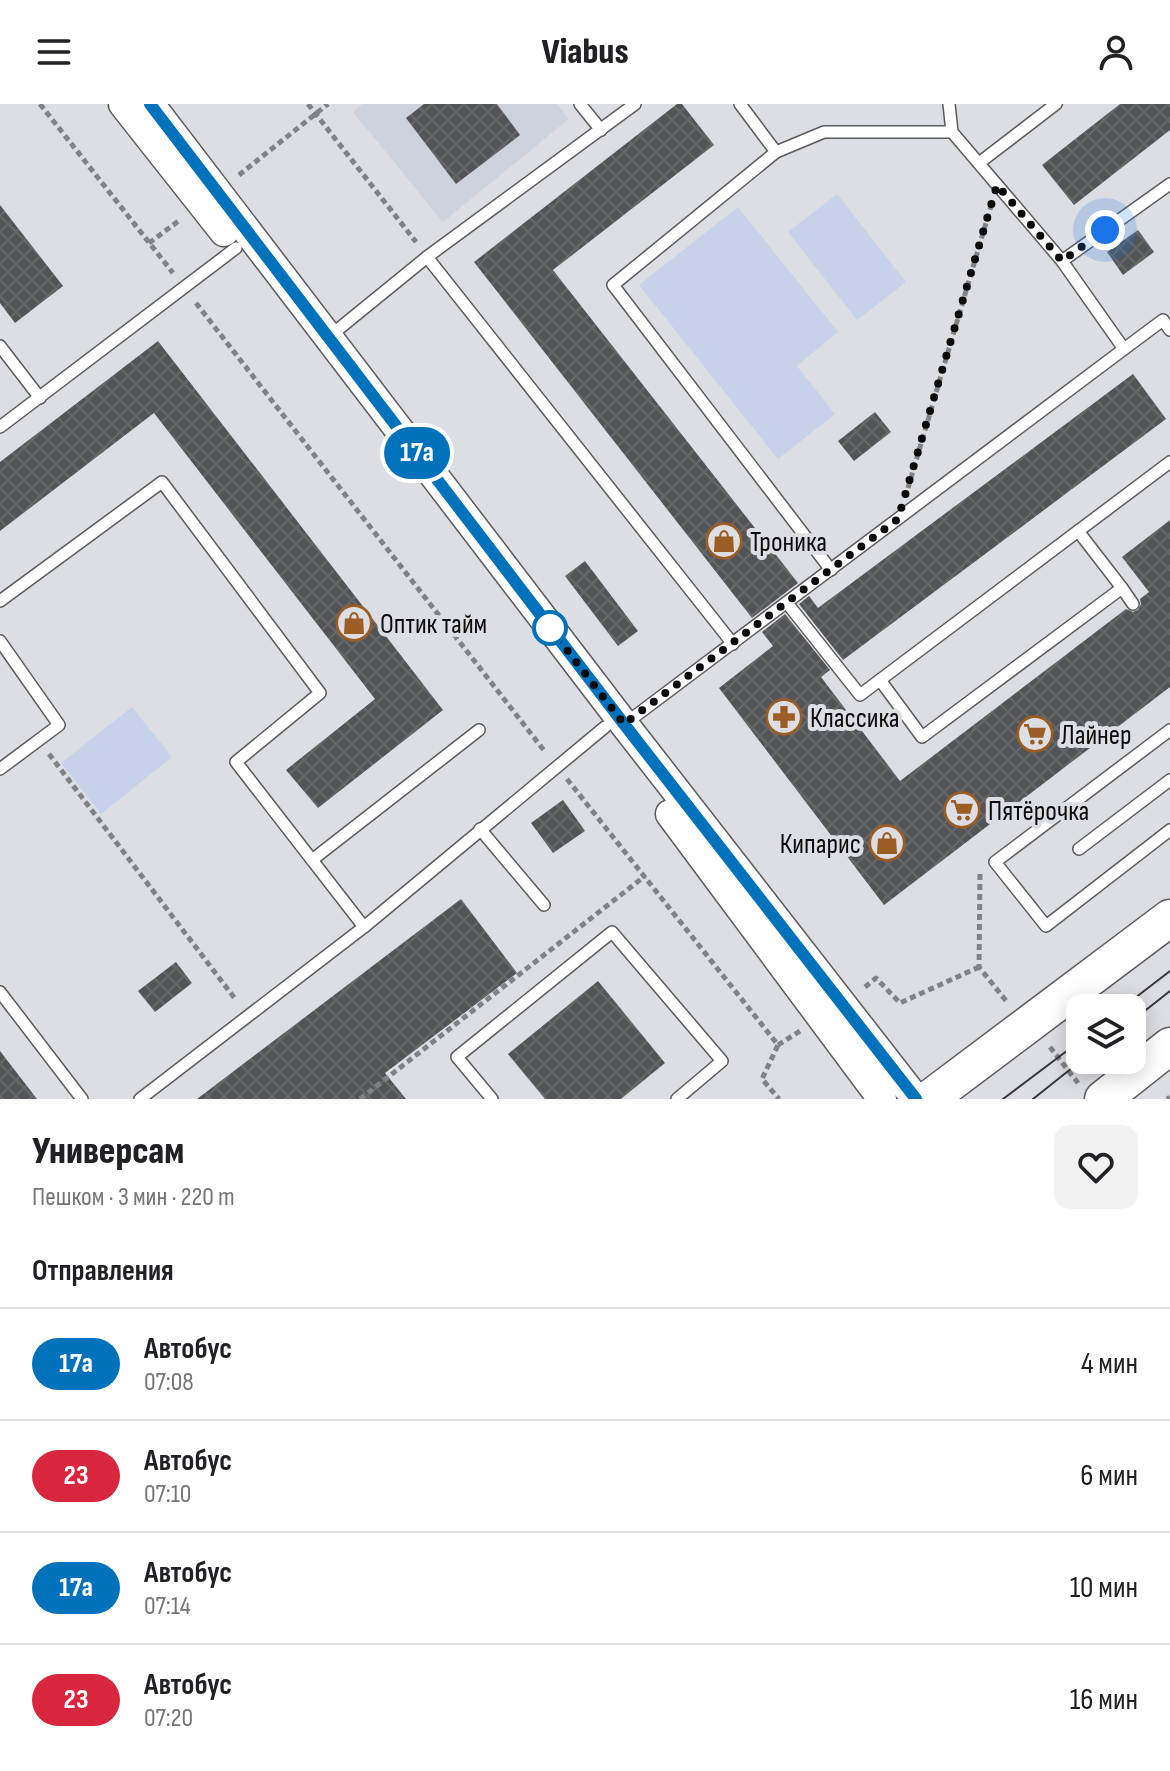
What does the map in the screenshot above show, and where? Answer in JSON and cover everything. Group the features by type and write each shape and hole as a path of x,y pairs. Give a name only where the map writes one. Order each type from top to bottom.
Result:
{"main road":[{"path":"929,1099 1170,918"},
{"path":"1103,1099 1170,1046"}],"street":[{"path":"123,104 328,338 614,726 882,1099"},
{"path":"150,104 243,242 614,726 916,1099"}],"lane":[{"path":"580,104 601,130"},
{"path":"328,338 427,257 635,104"},
{"path":"740,104 776,152"},
{"path":"949,104 952,132 1062,261 1124,349"},
{"path":"979,163 1056,104"},
{"path":"831,570 613,285 776,152 824,132 952,132"},
{"path":"1062,261 1170,184"},
{"path":"0,427 243,242"},
{"path":"427,257 733,644"},
{"path":"140,1099 364,927 557,766 733,644 1163,320 1170,330"},
{"path":"0,346 40,398"},
{"path":"787,603 860,695 1170,462"},
{"path":"0,601 162,482 320,693 236,762 364,927"},
{"path":"1078,531 1133,604"},
{"path":"880,680 922,737 1122,588"},
{"path":"0,641 59,725 0,769"},
{"path":"312,860 479,730"},
{"path":"1170,730 995,862 1046,926 1170,830"},
{"path":"1079,849 1170,780"},
{"path":"480,829 544,905"},
{"path":"492,1099 457,1057 612,932 722,1061 677,1099"},
{"path":"0,992 82,1099"}],"path":[{"path":"40,104 778,1045 762,1079 779,1099"},
{"path":"308,104 427,257"},
{"path":"898,519 997,185"},
{"path":"38,740 248,1016"},
{"path":"360,1099 645,876"}],"shaded area":[{"path":"362,104 557,104 569,119 443,222 353,112"},
{"path":"837,194 906,282 857,320 788,232"},
{"path":"738,207 838,332 797,366 835,414 778,459 639,285"},
{"path":"132,707 172,757 101,814 61,763"}],"building":[{"path":"424,104 497,104 520,135 456,184 406,118"},
{"path":"677,104 682,104 714,145 553,270 798,583 752,618 474,262"},
{"path":"1120,104 1170,104 1170,130 1074,205 1042,165"},
{"path":"0,205 63,286 15,323 0,303"},
{"path":"1138,230 1154,252 1123,275 1107,252"},
{"path":"158,341 443,710 318,808 286,770 375,699 154,413 0,531 0,462"},
{"path":"1133,374 1166,419 843,660 799,604 809,596 818,608"},
{"path":"875,412 891,432 854,461 838,441"},
{"path":"1170,520 1170,687 884,905 719,688 773,646 762,632 785,614 830,670 821,677 900,781 1126,609 1133,612 1138,610 1140,599 1149,592 1122,557"},
{"path":"585,561 638,631 618,646 565,576"},
{"path":"563,800 585,831 553,853 531,823"},
{"path":"461,899 517,973 385,1073 406,1099 197,1099"},
{"path":"176,962 192,983 155,1012 138,991"},
{"path":"598,981 665,1063 621,1099 545,1099 508,1054"},
{"path":"0,1051 37,1099 0,1099"}],"tram line":[{"path":"1140,994 1170,971"},
{"path":"1146,1010 1170,991"},
{"path":"1003,1099 1066,1052"},
{"path":"1033,1099 1066,1073"}],"bus line":[{"name":"17a","path":"150,104 624,724 916,1099"}],"place":[{"name":"Троника","path":"724,541"},
{"name":"Оптик тайм","path":"354,623"},
{"name":"Классика","path":"784,717"},
{"name":"Лайнер","path":"1035,734"},
{"name":"Пятёрочка","path":"962,810"},
{"name":"Кипарис","path":"887,843"}],"route":[{"path":"550,628 624,724 898,519 997,185 1062,261 1105,230"}]}
